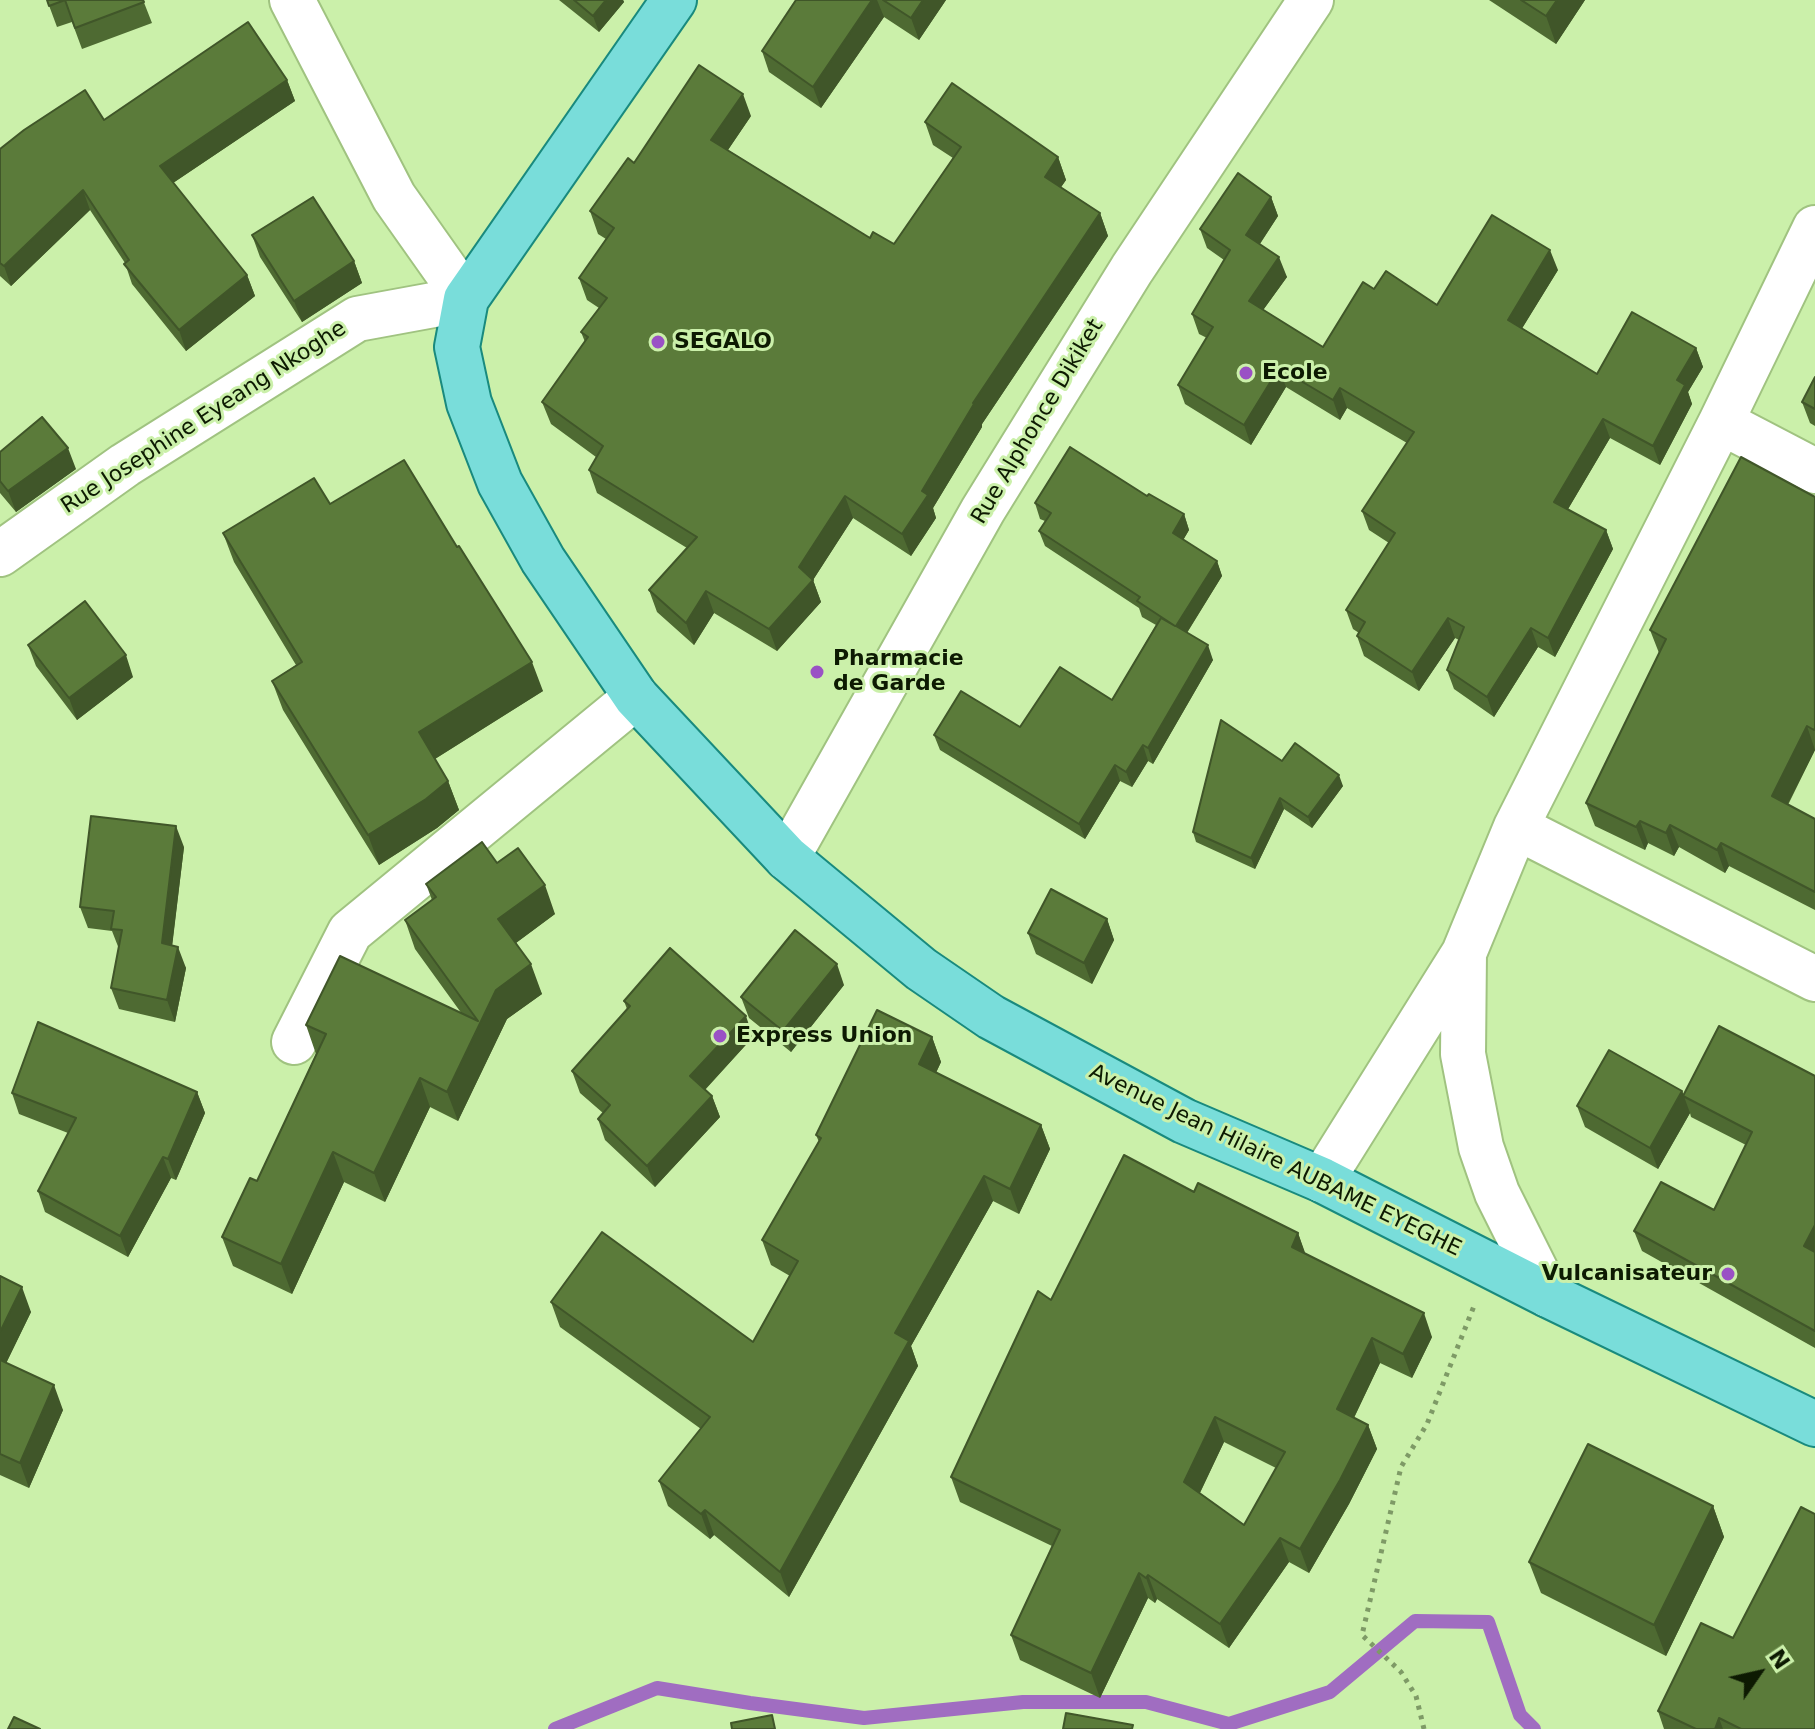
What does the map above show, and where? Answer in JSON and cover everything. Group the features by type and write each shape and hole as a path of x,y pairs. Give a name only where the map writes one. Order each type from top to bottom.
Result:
{"main road":[{"name":"Avenue Jean Hilaire AUBAME EYEGHE","path":"674,0 466,299 457,347 469,403 500,483 543,560 636,697 787,858 921,969 991,1017 1184,1121 1322,1180 1548,1295 1815,1424"}],"street":[{"path":"292,0 394,197 466,299"},
{"name":"Rue Alphonce Dikiket","path":"787,858 983,510 1132,269 1311,0"},
{"path":"1322,1180 1464,953 1516,827 1721,422 1815,228"},
{"name":"Rue Josephine Eyeang Nkoghe","path":"0,554 125,465 357,319 466,299"},
{"path":"1721,422 1815,471"},
{"path":"294,1042 350,932 636,697"},
{"path":"1516,827 1815,979"},
{"path":"1464,953 1463,1054 1481,1147 1497,1193 1548,1295"}],"path":[{"path":"1424,1729 1416,1696 1401,1672 1362,1635 1401,1467 1427,1424 1490,1265"}],"building":[{"path":"47,0 65,0 49,6"},
{"path":"65,0 143,0 144,2 75,28"},
{"path":"574,0 606,0 593,16"},
{"path":"796,0 872,0 813,87 762,51"},
{"path":"883,0 923,0 911,18"},
{"path":"1521,0 1557,0 1546,16"},
{"path":"248,22 287,80 160,166 247,275 179,330 124,264 129,260 83,190 4,266 0,263 0,149 85,90 104,120"},
{"path":"699,65 743,94 711,140 870,238 873,232 894,244 961,147 925,122 952,83 1058,157 1045,177 1100,213 973,403 922,491 928,495 902,534 845,496 799,567 813,580 769,629 706,591 686,623 649,590 697,537 589,470 603,446 542,402 588,337 581,332 607,298 579,278 614,228 590,211 628,158 634,163"},
{"path":"1238,173 1271,197 1246,235 1279,257 1249,301 1323,347 1363,282 1374,289 1386,271 1437,305 1492,215 1550,250 1508,320 1597,374 1632,312 1696,348 1677,380 1685,385 1653,446 1603,419 1554,502 1606,530 1548,638 1531,628 1487,697 1447,670 1464,627 1448,618 1412,672 1357,636 1365,622 1346,610 1395,533 1362,511 1414,432 1340,388 1333,400 1279,368 1244,425 1178,385 1213,327 1192,314 1230,250 1200,229"},
{"path":"313,197 354,261 294,301 252,235"},
{"path":"1815,377 1815,409 1802,402"},
{"path":"42,417 68,448 8,491 0,481 0,452"},
{"path":"1070,447 1147,496 1149,494 1184,514 1173,533 1217,561 1176,626 1208,645 1148,748 1143,745 1126,772 1115,765 1079,824 934,735 961,691 1020,727 1060,667 1112,700 1161,618 1175,626 1137,601 1140,597 1039,531 1051,513 1035,503"},
{"path":"1741,457 1815,497 1815,728 1807,726 1772,796 1815,819 1815,892 1721,843 1717,850 1670,825 1666,833 1640,821 1636,827 1586,803 1666,639 1650,630"},
{"path":"404,460 532,662 419,732 448,781 426,799 368,835 272,681 302,662 223,533 314,478 330,504"},
{"path":"85,601 126,655 69,698 28,645"},
{"path":"1221,720 1282,761 1295,743 1339,775 1308,817 1280,798 1251,858 1193,832"},
{"path":"91,816 176,826 162,943 178,947 167,1000 111,988 122,930 111,929 114,911 80,907"},
{"path":"482,842 497,863 518,848 545,885 498,919 531,964 496,990 447,1092 420,1078 374,1173 333,1152 281,1264 222,1237 250,1178 257,1181 326,1034 306,1025 340,956 478,1021 405,920 436,897 426,884"},
{"path":"1051,889 1107,919 1084,963 1028,933"},
{"path":"795,930 837,964 783,1031 741,997"},
{"path":"670,948 746,1016 690,1076 712,1096 647,1166 598,1119 610,1105 572,1071 630,1006 624,1001"},
{"path":"877,1010 932,1037 919,1064 1041,1125 1010,1189 984,1176 895,1333 909,1341 780,1572 705,1510 701,1514 659,1481 710,1417 551,1302 602,1232 753,1342 798,1261 762,1240 821,1138 816,1135"},
{"path":"38,1022 197,1092 168,1159 163,1157 120,1236 38,1191 76,1118 12,1093"},
{"path":"1719,1026 1815,1076 1815,1225 1804,1246 1815,1252 1815,1331 1634,1231 1661,1182 1714,1210 1752,1132 1683,1096"},
{"path":"1609,1050 1682,1091 1650,1148 1577,1106"},
{"path":"1124,1155 1194,1192 1198,1183 1298,1233 1292,1247 1424,1313 1403,1354 1372,1338 1337,1409 1368,1425 1300,1549 1280,1538 1220,1624 1148,1575 1146,1578 1139,1573 1091,1673 1011,1635 1060,1530 951,1477 1038,1291 1051,1300","holes":["1215,1417 1285,1452 1244,1525 1184,1482"]},
{"path":"0,1276 22,1287 0,1332"},
{"path":"0,1360 54,1385 20,1463 0,1454"},
{"path":"1588,1444 1713,1506 1654,1625 1529,1562"},
{"path":"1801,1507 1815,1514 1815,1729 1741,1729 1719,1718 1715,1729 1696,1729 1658,1711 1701,1623 1733,1638"},
{"path":"1066,1713 1133,1725 1132,1729 1063,1729"},
{"path":"772,1715 775,1729 732,1729 731,1723"},
{"path":"14,1717 40,1729 8,1729"}],"waterway":[{"path":"555,1729 657,1688 864,1718 1023,1702 1146,1702 1229,1724 1330,1692 1415,1621 1488,1622 1520,1715 1534,1729"}],"place":[{"name":"SEGALO","path":"658,342"},
{"name":"Ecole","path":"1246,373"},
{"name":"Pharmacie de Garde","path":"817,672"},
{"name":"Express Union","path":"720,1036"},
{"name":"Vulcanisateur","path":"1728,1274"}]}
